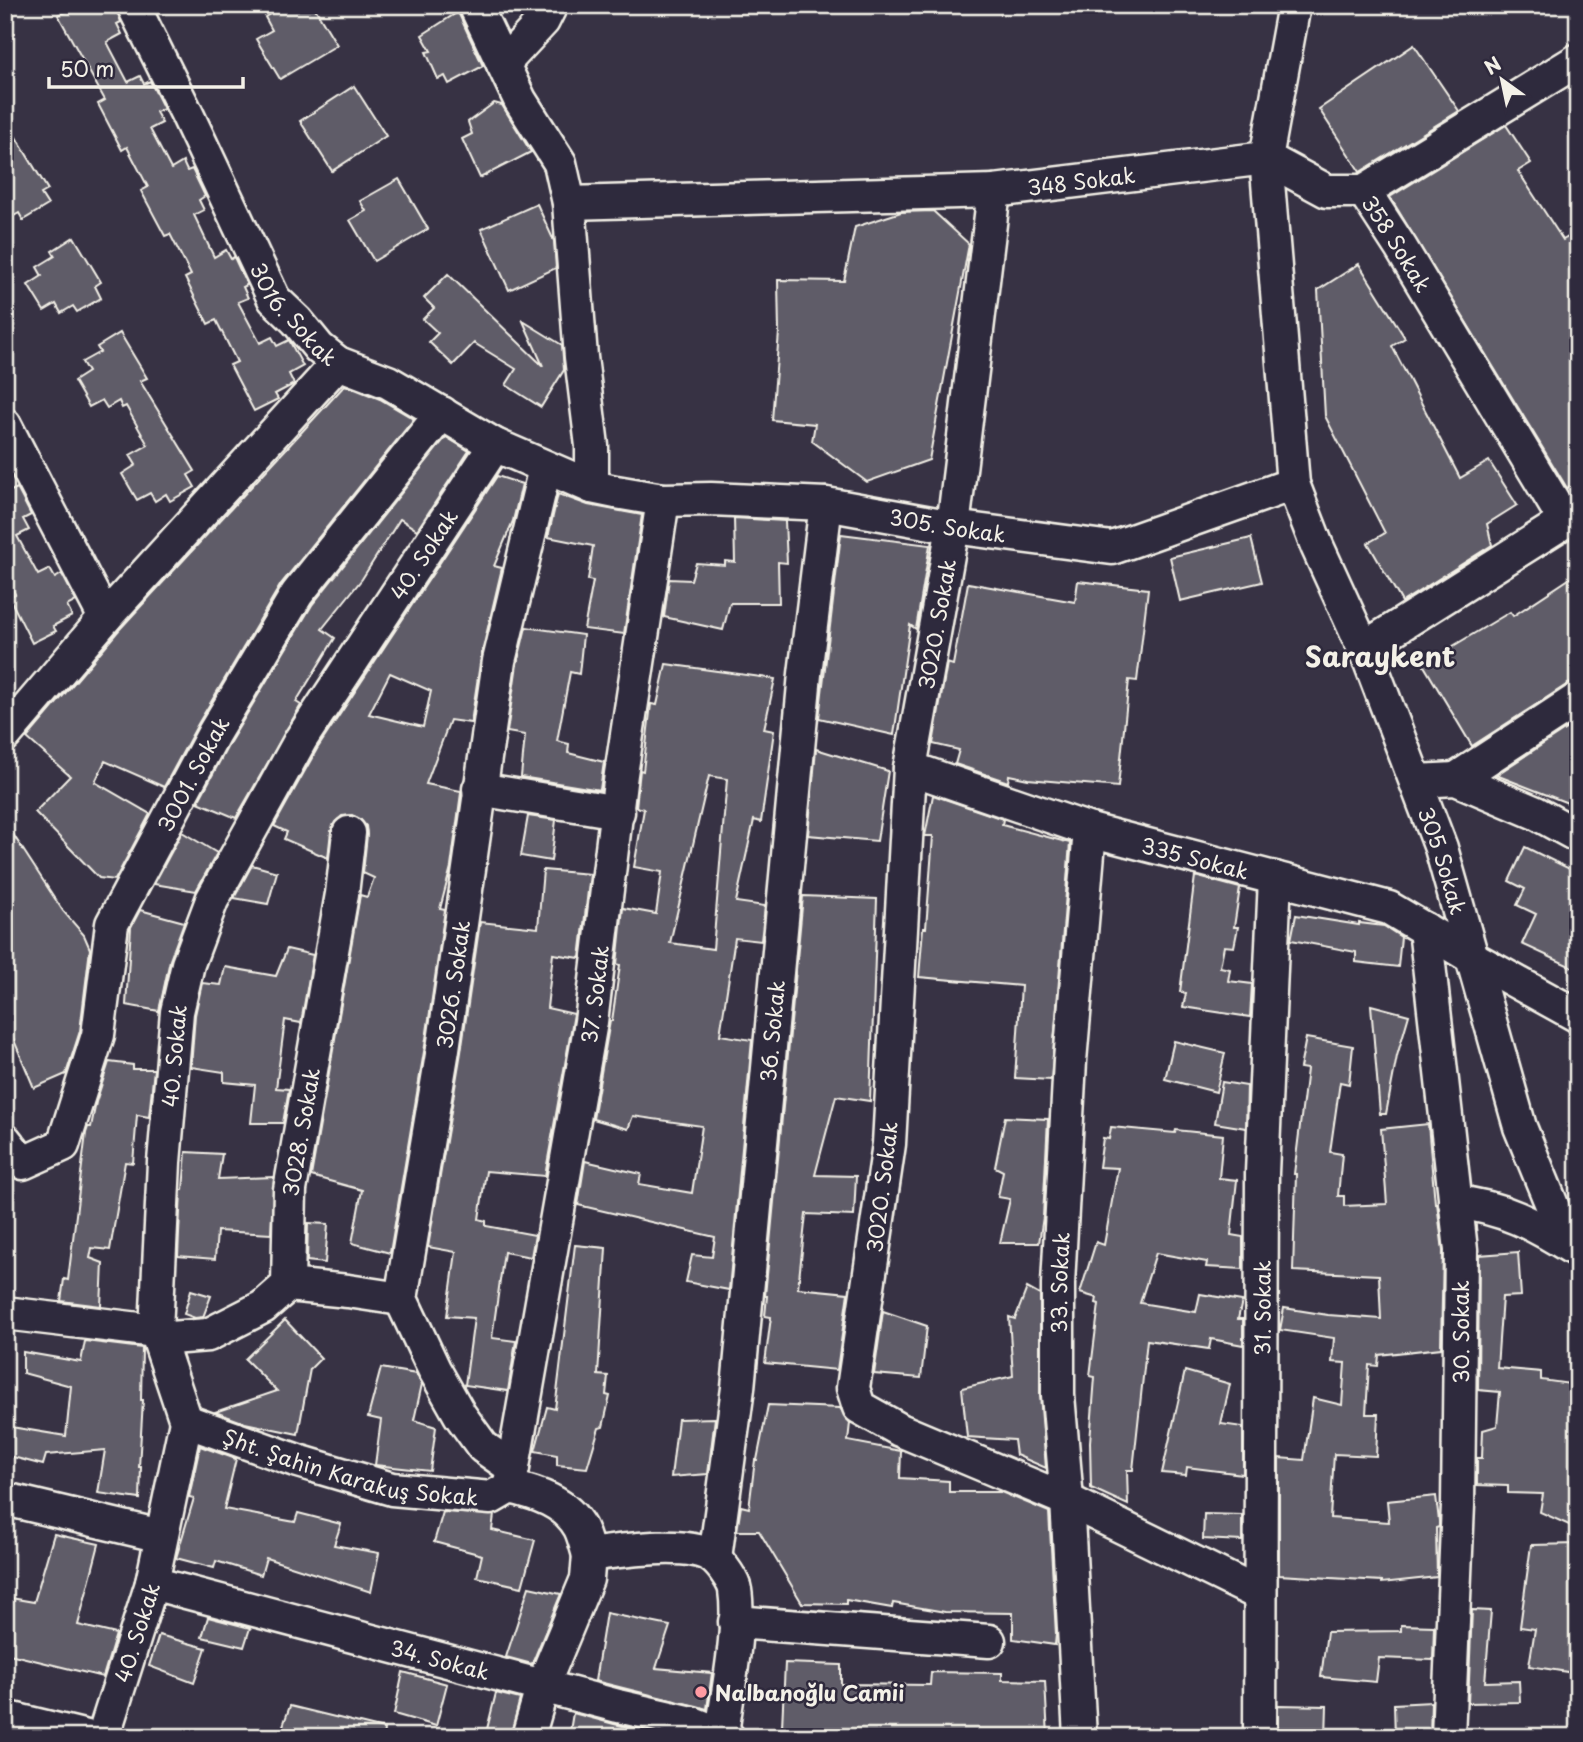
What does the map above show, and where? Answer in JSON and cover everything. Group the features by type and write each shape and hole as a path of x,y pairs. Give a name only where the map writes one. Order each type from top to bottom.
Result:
{"street":[{"name":"3016. Sokak","path":"133,5 274,299 319,348 338,363 388,382 495,445 592,487"},
{"path":"475,5 520,100 560,163 569,203 581,357 592,446 592,487"},
{"path":"503,64 543,21 551,5"},
{"path":"1293,484 1266,158 1294,5"},
{"path":"1364,191 1578,60"},
{"name":"348 Sokak","path":"569,203 995,191 1266,158"},
{"name":"358 Sokak","path":"1266,158 1327,191 1364,191 1571,517"},
{"name":"3020. Sokak","path":"995,191 953,527 910,768 889,1144 853,1388 859,1406 900,1430 1067,1500 1259,1594"},
{"path":"5,734 105,618 338,363"},
{"name":"3001. Sokak","path":"14,1151 63,1144 98,1035 113,924 214,733 297,594 442,413"},
{"path":"5,425 105,618"},
{"name":"40. Sokak","path":"103,1737 152,1583 186,1421 156,1331 164,1162 177,1012 188,964 212,900 301,739 495,445"},
{"name":"3026. Sokak","path":"401,1299 443,1049 499,661 545,468"},
{"name":"305. Sokak","path":"592,487 663,500 711,499 827,504 953,527 1112,548 1293,484"},
{"name":"305 Sokak","path":"1293,484 1317,546 1364,648 1417,780 1441,848 1520,1127 1556,1214 1578,1241"},
{"name":"37. Sokak","path":"511,1477 591,1022 621,774 663,500"},
{"name":"36. Sokak","path":"715,1558 738,1388 806,674 827,504"},
{"path":"1364,648 1571,517"},
{"path":"1456,779 1578,699"},
{"name":"335 Sokak","path":"910,768 1090,830 1389,908 1578,1016"},
{"path":"1417,780 1456,779 1536,813 1578,836"},
{"path":"479,789 618,812"},
{"name":"33. Sokak","path":"1080,1737 1067,1500 1058,1395 1058,1284 1070,1062 1090,830"},
{"name":"3028. Sokak","path":"288,1285 290,1190 342,894 349,833"},
{"name":"31. Sokak","path":"1260,1737 1262,1172 1275,878"},
{"name":"30. Sokak","path":"1424,929 1461,1250 1458,1505 1448,1737"},
{"path":"1455,1202 1483,1205 1538,1226 1578,1251"},
{"path":"5,1313 156,1331 170,1338 208,1335 263,1307 288,1285 401,1299 434,1369 460,1415 483,1447 511,1477"},
{"name":"Şht. Şahin Karakuş Sokak","path":"186,1421 298,1461 392,1489 491,1498 511,1477 559,1505 579,1527 589,1555"},
{"path":"5,1499 161,1536"},
{"path":"528,1737 543,1685 587,1579 589,1555 650,1547 693,1550 715,1558 735,1588 735,1622 725,1736"},
{"name":"34. Sokak","path":"152,1583 618,1706 693,1723 725,1736"},
{"path":"735,1622 989,1641"},
{"path":"22,1726 86,1737"}],"building":[{"path":"61,5 115,5 121,22 117,24 122,34 107,42 128,82 140,76 144,84 150,81 164,109 156,112 162,123 150,129 171,169 183,162 187,171 192,169 205,196 199,200 204,210 194,215 214,257 226,250 231,259 234,257 247,285 243,287 248,298 238,302 260,343 272,337 277,346 289,340 303,366 289,374 294,384 275,394 278,399 254,411 230,365 237,362 216,320 208,324 185,278 191,275 170,234 165,236 141,191 148,187 127,147 122,150 98,104 105,100 58,15 65,12"},
{"path":"285,5 313,5 337,45 280,79 256,39 272,30 265,17"},
{"path":"458,12 483,66 449,84 445,76 438,79 426,52 431,51 422,35"},
{"path":"1414,45 1459,111 1360,172 1319,109"},
{"path":"354,86 386,136 332,171 300,121"},
{"path":"494,103 502,105 531,152 480,178 462,139 472,134 468,122"},
{"path":"5,119 48,190 41,194 48,205 23,220 19,213 5,221"},
{"path":"1506,125 1531,163 1518,171 1563,240 1578,231 1578,481 1567,488 1390,197"},
{"path":"399,179 428,229 374,261 350,220 366,211 360,201"},
{"path":"537,204 554,241 556,268 509,290 481,229"},
{"path":"933,211 969,244 929,460 867,482 812,441 815,424 772,420 779,332 778,280 844,281 855,227 901,212"},
{"path":"74,237 101,282 95,286 101,298 77,312 73,306 61,313 56,304 44,311 28,285 42,276 37,267 55,256 52,251"},
{"path":"1359,264 1405,338 1392,346 1460,478 1489,461 1517,505 1487,524 1492,545 1402,602 1368,543 1385,533 1325,416 1318,290"},
{"path":"448,274 543,366 523,321 562,345 564,370 541,407 506,385 516,369 474,343 453,365 429,342 438,333 423,319 434,308 424,298"},
{"path":"120,333 147,378 140,381 195,471 188,475 195,487 170,501 166,494 155,501 150,493 137,500 122,474 136,465 130,455 148,445 126,406 122,408 119,401 107,408 102,400 89,407 74,381 88,372 82,362 100,352 97,347"},
{"path":"345,385 380,399 414,419 281,584 164,787 105,761 95,782 150,814 115,880 99,878 35,812 70,776 27,738 119,630"},
{"path":"446,437 469,451 417,530 400,519 362,579 322,629 335,638 296,702 301,705 236,818 198,802 230,742 312,605"},
{"path":"497,476 522,484 513,521 494,566 502,568 481,657 471,723 450,720 426,784 461,793 451,867 440,909 445,910 390,1253 352,1243 362,1190 311,1176 360,895 367,897 374,878 363,873 367,835 366,826 360,819 352,815 342,816 335,822 331,831 328,858 284,839 287,832 274,826 317,749","holes":["390,673 431,691 423,727 369,714"]},
{"path":"5,485 9,492 17,488 31,515 23,519 29,530 17,536 38,575 50,569 55,578 62,574 76,601 67,606 72,616 53,626 56,631 32,643 9,597 15,594 5,574"},
{"path":"558,494 588,505 642,515 624,634 584,629 593,581 588,580 593,546 548,537"},
{"path":"734,518 785,521 787,563 778,562 779,603 730,603 723,630 664,617 669,579 691,580 696,563 725,565 725,561 735,562"},
{"path":"841,534 930,545 916,629 910,625 894,735 819,718"},
{"path":"1251,538 1262,582 1180,601 1170,557"},
{"path":"1578,573 1578,681 1568,684 1472,746 1423,664 1510,612 1513,616"},
{"path":"1078,581 1148,589 1137,681 1129,680 1118,787 1009,775 1008,782 955,764 959,750 933,744 947,663 953,665 968,583 1075,602"},
{"path":"526,627 583,635 579,674 570,672 557,741 569,744 568,753 604,762 600,790 521,777 525,735 507,732 517,664"},
{"path":"666,664 775,679 764,729 774,731 761,822 754,820 736,902 765,906 761,941 735,938 720,1035 752,1040 729,1290 686,1282 692,1255 712,1257 715,1237 578,1205 585,1161 641,1174 639,1184 692,1193 702,1126 633,1116 628,1129 593,1119 620,965 617,964 623,908 656,914 662,872 634,867 644,809 636,807 640,770 643,771 651,704 657,705","holes":["709,776 727,779 713,949 670,943"]},
{"path":"1578,721 1578,807 1496,775"},
{"path":"816,749 888,771 877,841 808,835"},
{"path":"933,795 1003,819 1002,825 1070,843 1051,1080 1015,1078 1021,986 919,977 923,928 926,928 933,836 925,836"},
{"path":"528,816 556,820 551,861 521,856"},
{"path":"5,822 63,911 84,935 90,949 80,1031 66,1074 34,1088 5,1019"},
{"path":"182,832 217,853 196,891 154,884"},
{"path":"1525,847 1578,873 1578,970 1522,944 1536,914 1517,905 1525,889 1509,881"},
{"path":"252,865 277,872 268,904 234,898"},
{"path":"543,870 590,874 580,958 553,954 547,1008 574,1014 545,1176 486,1171 479,1219 486,1221 486,1226 535,1235 531,1257 504,1252 492,1338 516,1341 508,1391 465,1385 474,1318 447,1316 456,1252 428,1247 480,922 538,928"},
{"path":"1195,876 1240,888 1234,947 1224,946 1220,967 1230,969 1228,981 1252,984 1250,1017 1183,1007 1186,993 1180,992"},
{"path":"803,896 877,899 870,1101 836,1096 815,1175 856,1176 854,1216 806,1214 798,1288 848,1293 837,1370 765,1363 771,1317 765,1316 765,1296"},
{"path":"140,910 184,922 170,960 159,1011 126,1005 131,927"},
{"path":"1296,915 1359,925 1384,926 1401,937 1398,967 1356,962 1356,952 1291,940"},
{"path":"287,949 313,955 301,1023 285,1020 276,1088 289,1089 283,1123 251,1123 255,1085 224,1082 224,1072 191,1067 195,1015 202,983 221,985 225,967 276,976"},
{"path":"1371,1005 1409,1015 1397,1056 1386,1114 1380,1114"},
{"path":"1306,1038 1353,1046 1349,1084 1340,1082 1330,1152 1342,1154 1338,1196 1344,1196 1344,1206 1387,1204 1381,1129 1428,1124 1435,1203 1443,1251 1441,1348 1379,1355 1378,1366 1369,1365 1366,1414 1378,1414 1376,1456 1334,1454 1330,1518 1389,1522 1387,1501 1436,1496 1439,1521 1439,1527 1436,1528 1437,1577 1382,1583 1279,1575 1279,1458 1304,1460 1313,1398 1342,1405 1345,1363 1332,1362 1334,1338 1280,1330 1284,1308 1381,1319 1379,1275 1293,1271 1294,1174 1307,1069 1300,1068"},
{"path":"1174,1041 1225,1053 1216,1092 1165,1079"},
{"path":"109,1062 133,1065 133,1069 154,1069 149,1117 137,1115 133,1163 125,1162 110,1250 92,1248 90,1258 103,1263 101,1306 61,1301 64,1279 68,1280 86,1133 88,1127 91,1127"},
{"path":"1222,1082 1247,1086 1246,1128 1215,1123"},
{"path":"1005,1117 1048,1119 1043,1217 1039,1243 1000,1243 1010,1199 998,1197 1003,1171 995,1167"},
{"path":"1111,1127 1223,1135 1219,1178 1237,1180 1231,1235 1243,1237 1243,1269 1206,1267 1207,1262 1156,1253 1140,1303 1196,1312 1200,1294 1242,1301 1238,1319 1243,1319 1243,1345 1211,1339 1209,1349 1147,1340 1133,1470 1127,1470 1128,1505 1091,1488 1090,1442 1095,1377 1090,1376 1099,1304 1096,1303 1097,1298 1080,1293 1096,1242 1104,1245 1118,1168 1099,1167 1103,1138 1109,1139"},
{"path":"186,1152 222,1154 218,1179 274,1177 271,1234 217,1231 215,1259 178,1256"},
{"path":"308,1223 328,1224 325,1263 307,1261"},
{"path":"575,1245 606,1248 598,1375 608,1376 606,1395 610,1396 603,1427 599,1428 587,1468 557,1465 557,1455 535,1451 547,1407 555,1409"},
{"path":"1518,1252 1521,1296 1502,1297 1497,1368 1541,1372 1541,1380 1578,1385 1578,1529 1540,1512 1543,1494 1508,1493 1508,1486 1477,1485 1477,1458 1482,1458 1483,1430 1497,1426 1500,1392 1478,1390 1479,1255"},
{"path":"1027,1288 1040,1295 1040,1395 1046,1468 1016,1455 1014,1440 967,1437 962,1388 1013,1376 1009,1317 1015,1319"},
{"path":"191,1290 211,1296 203,1317 195,1318 184,1314"},
{"path":"883,1311 927,1326 921,1378 874,1374"},
{"path":"285,1320 321,1358 310,1369 298,1434 245,1423 215,1412 277,1391 245,1359"},
{"path":"85,1341 142,1348 140,1499 98,1493 105,1450 46,1455 43,1465 5,1455 5,1426 66,1436 71,1386 23,1373 23,1352 81,1362"},
{"path":"381,1368 416,1374 422,1384 414,1420 436,1427 430,1471 375,1465 381,1420 368,1417"},
{"path":"1185,1371 1230,1384 1221,1424 1243,1427 1243,1474 1187,1467 1186,1475 1162,1473"},
{"path":"768,1405 840,1408 850,1423 848,1441 901,1451 900,1478 949,1481 949,1492 1001,1492 1049,1512 1055,1645 1013,1639 1013,1613 945,1612 893,1603 892,1608 846,1600 846,1604 802,1603 759,1531 737,1531 741,1506 749,1508 755,1460"},
{"path":"715,1418 708,1474 671,1477 678,1419"},
{"path":"200,1446 236,1459 224,1509 295,1522 298,1513 341,1524 334,1545 379,1553 371,1592 266,1558 261,1575 216,1561 214,1568 176,1558 194,1498 189,1497"},
{"path":"443,1512 494,1515 492,1530 535,1540 522,1587 477,1577 482,1555 434,1542"},
{"path":"1204,1514 1242,1515 1242,1541 1203,1539"},
{"path":"54,1534 99,1544 78,1625 116,1634 103,1677 5,1653 5,1597 34,1602"},
{"path":"1578,1544 1578,1601 1573,1633 1578,1633 1578,1645 1574,1673 1529,1666 1535,1629 1520,1627 1531,1545"},
{"path":"529,1587 561,1594 532,1664 506,1657"},
{"path":"1472,1610 1491,1611 1485,1682 1519,1681 1520,1702 1468,1703"},
{"path":"606,1613 670,1626 656,1668 712,1673 707,1709 595,1681"},
{"path":"208,1617 250,1628 244,1647 202,1637"},
{"path":"1401,1625 1434,1626 1433,1660 1379,1658 1376,1682 1321,1677 1327,1632 1401,1631"},
{"path":"159,1635 206,1648 194,1683 149,1666"},
{"path":"785,1663 841,1665 841,1684 930,1685 931,1672 1002,1673 1002,1680 1045,1681 1048,1737 840,1737 782,1727"},
{"path":"403,1672 447,1684 436,1726 394,1714"},
{"path":"496,1693 520,1699 510,1737 485,1737"},
{"path":"1431,1702 1430,1737 1395,1737 1394,1704"},
{"path":"1278,1705 1327,1706 1326,1737 1278,1737"},
{"path":"290,1706 384,1729 383,1737 279,1737"},
{"path":"573,1713 614,1724 671,1737 569,1737"}],"place":[{"name":"Nalbanoğlu Camii","path":"701,1692"}],"district":[{"name":"Saraykent","path":"1380,655"}]}
